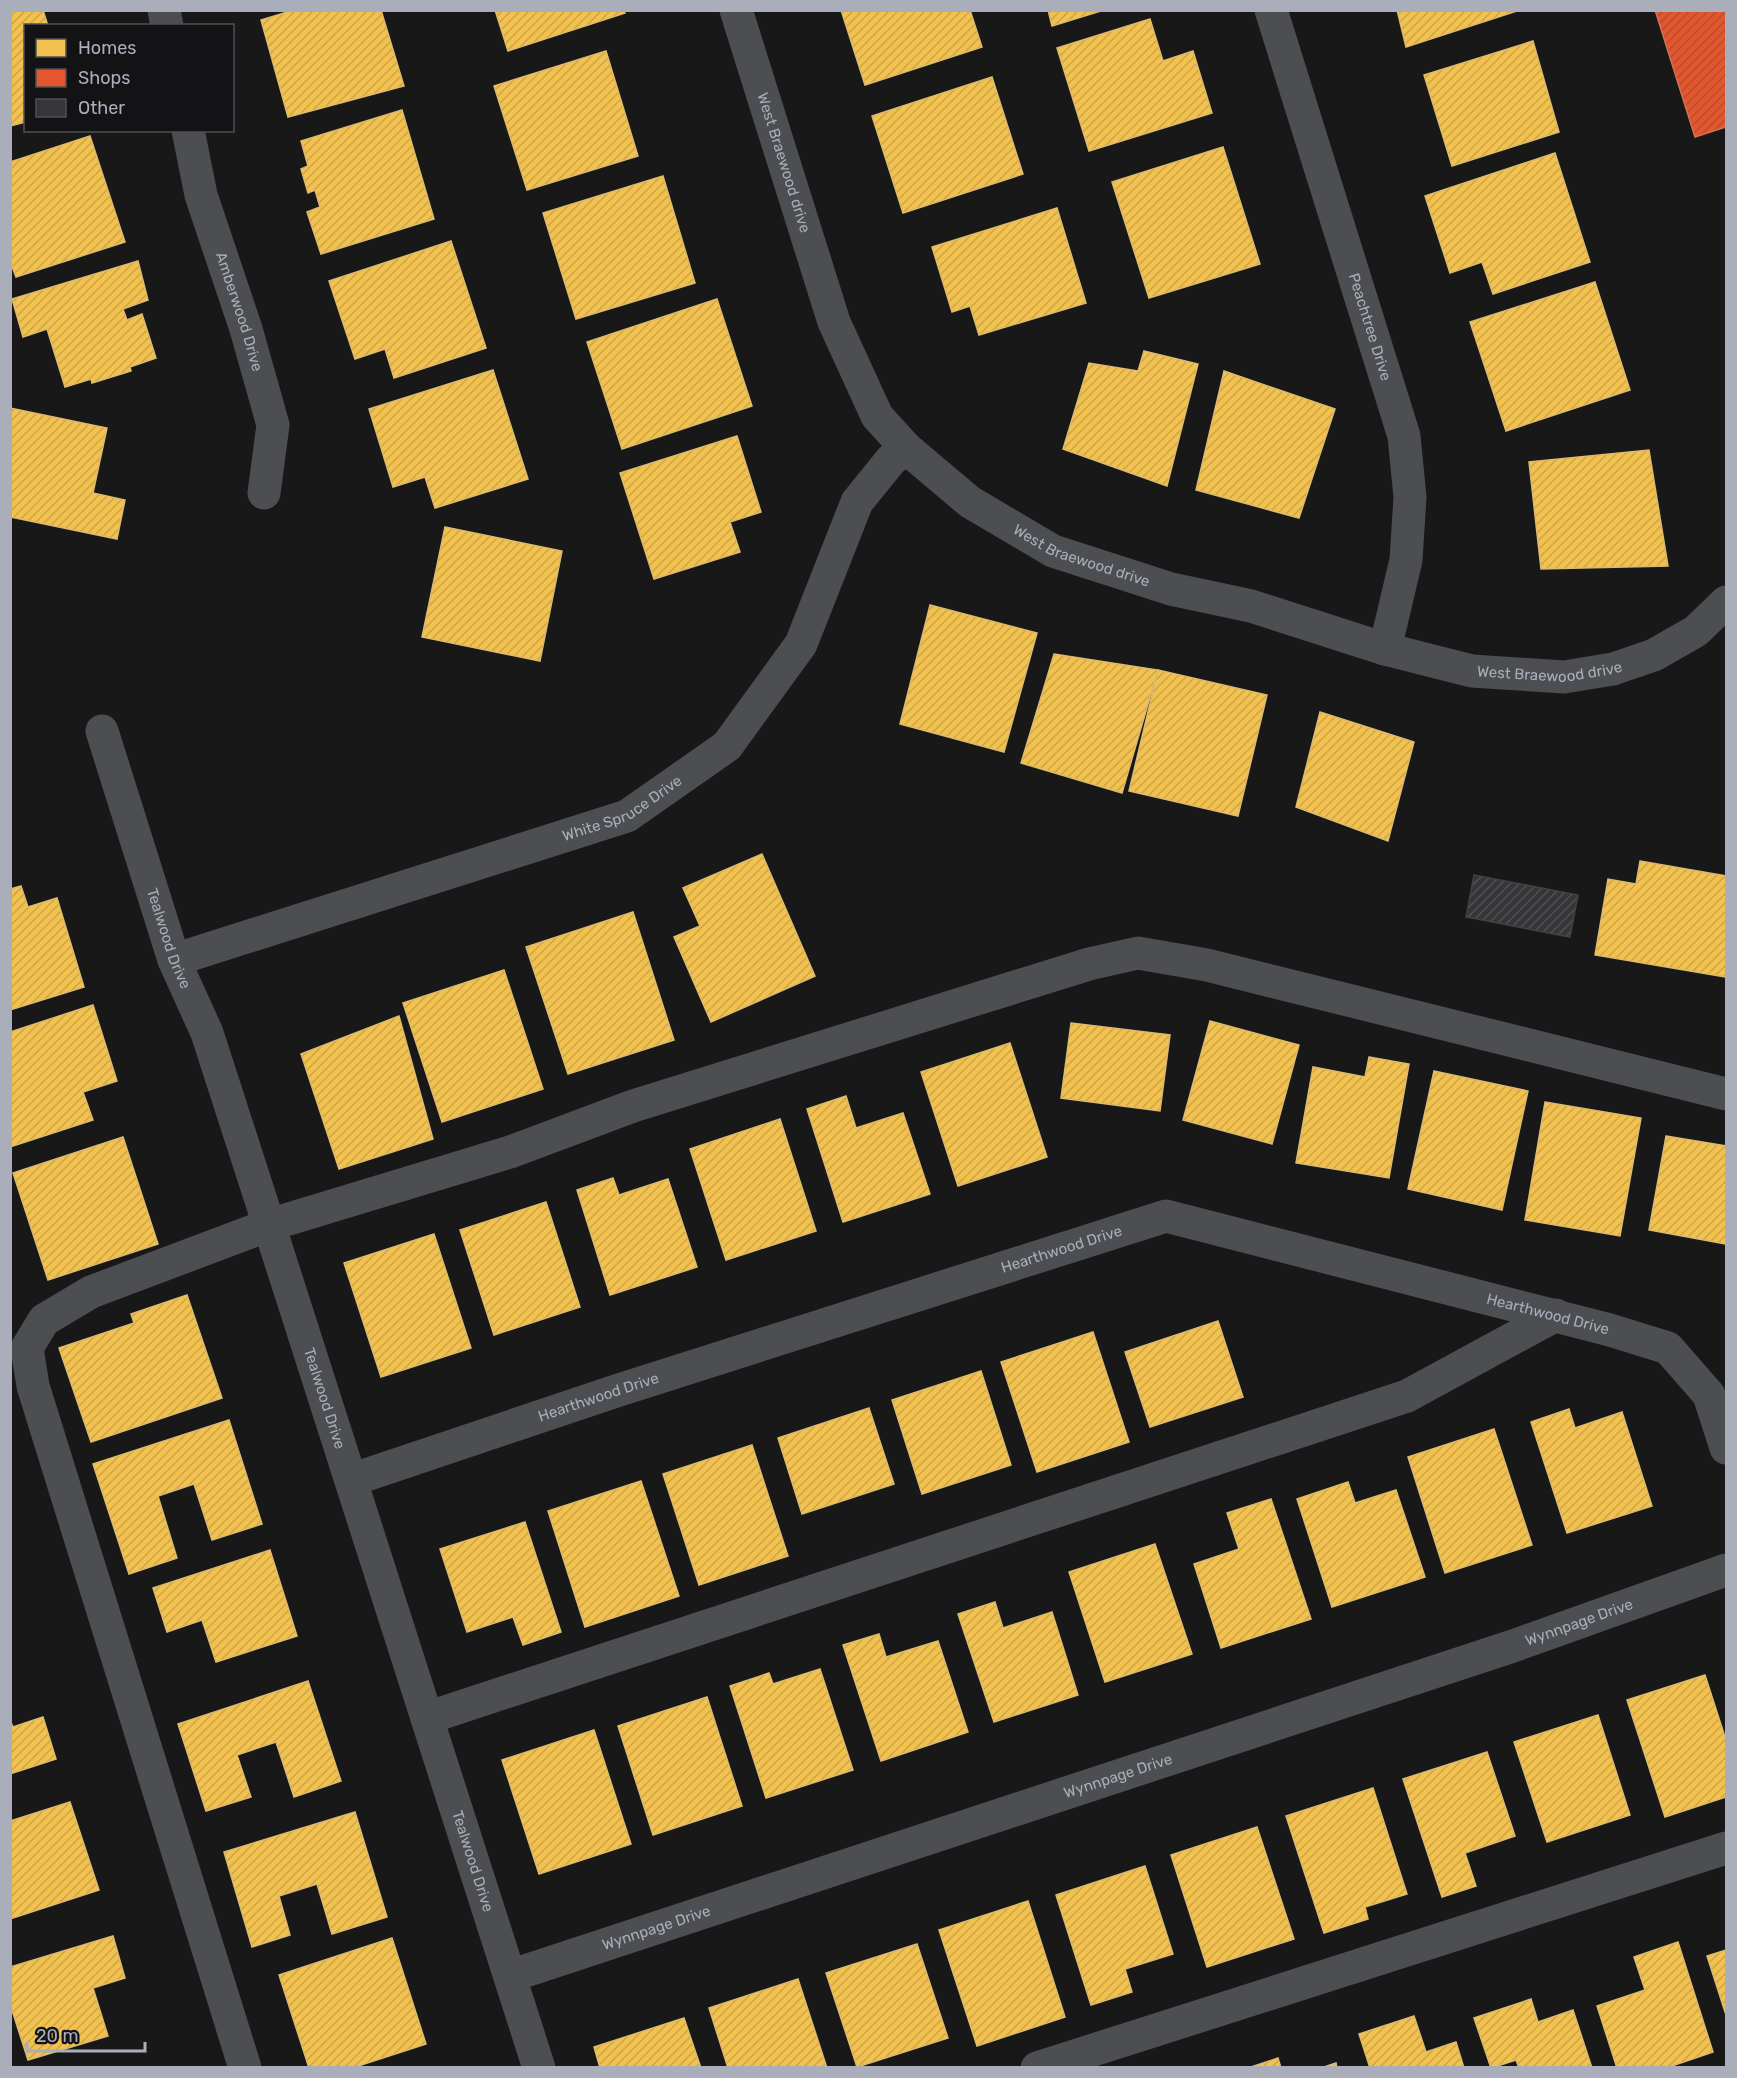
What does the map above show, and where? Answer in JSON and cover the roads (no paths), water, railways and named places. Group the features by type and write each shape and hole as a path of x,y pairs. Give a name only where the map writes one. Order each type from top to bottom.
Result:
{"street":[{"name":"West Braewood drive","path":"736,10 834,322 877,416 906,448 970,502 1053,551 1171,589 1251,606 1385,649 1472,671 1564,677 1613,669 1654,656 1696,631 1726,602"},
{"name":"Peachtree Drive","path":"1271,10 1404,436 1410,497 1406,560 1385,649"},
{"name":"Amberwood Drive","path":"188,132 201,195 246,329 273,424 264,493"},
{"name":"White Spruce Drive","path":"174,960 627,816 709,759 727,746 801,644 856,502 891,460 906,448"},
{"name":"Tealwood Drive","path":"102,731 174,960 207,1033 270,1225 539,2067"},
{"path":"245,2067 36,1397 27,1348 44,1320 91,1292 270,1225 510,1152 633,1106 814,1049 1089,964 1138,953 1207,965 1726,1094"},
{"name":"Hearthwood Drive","path":"351,1480 616,1390 1166,1216 1556,1316 1668,1348 1709,1395 1726,1448"},
{"path":"427,1718 1407,1396 1556,1316"},
{"name":"Wynnpage Drive","path":"510,1976 1513,1646 1726,1570"},
{"path":"1037,2067 1726,1848"}]}
